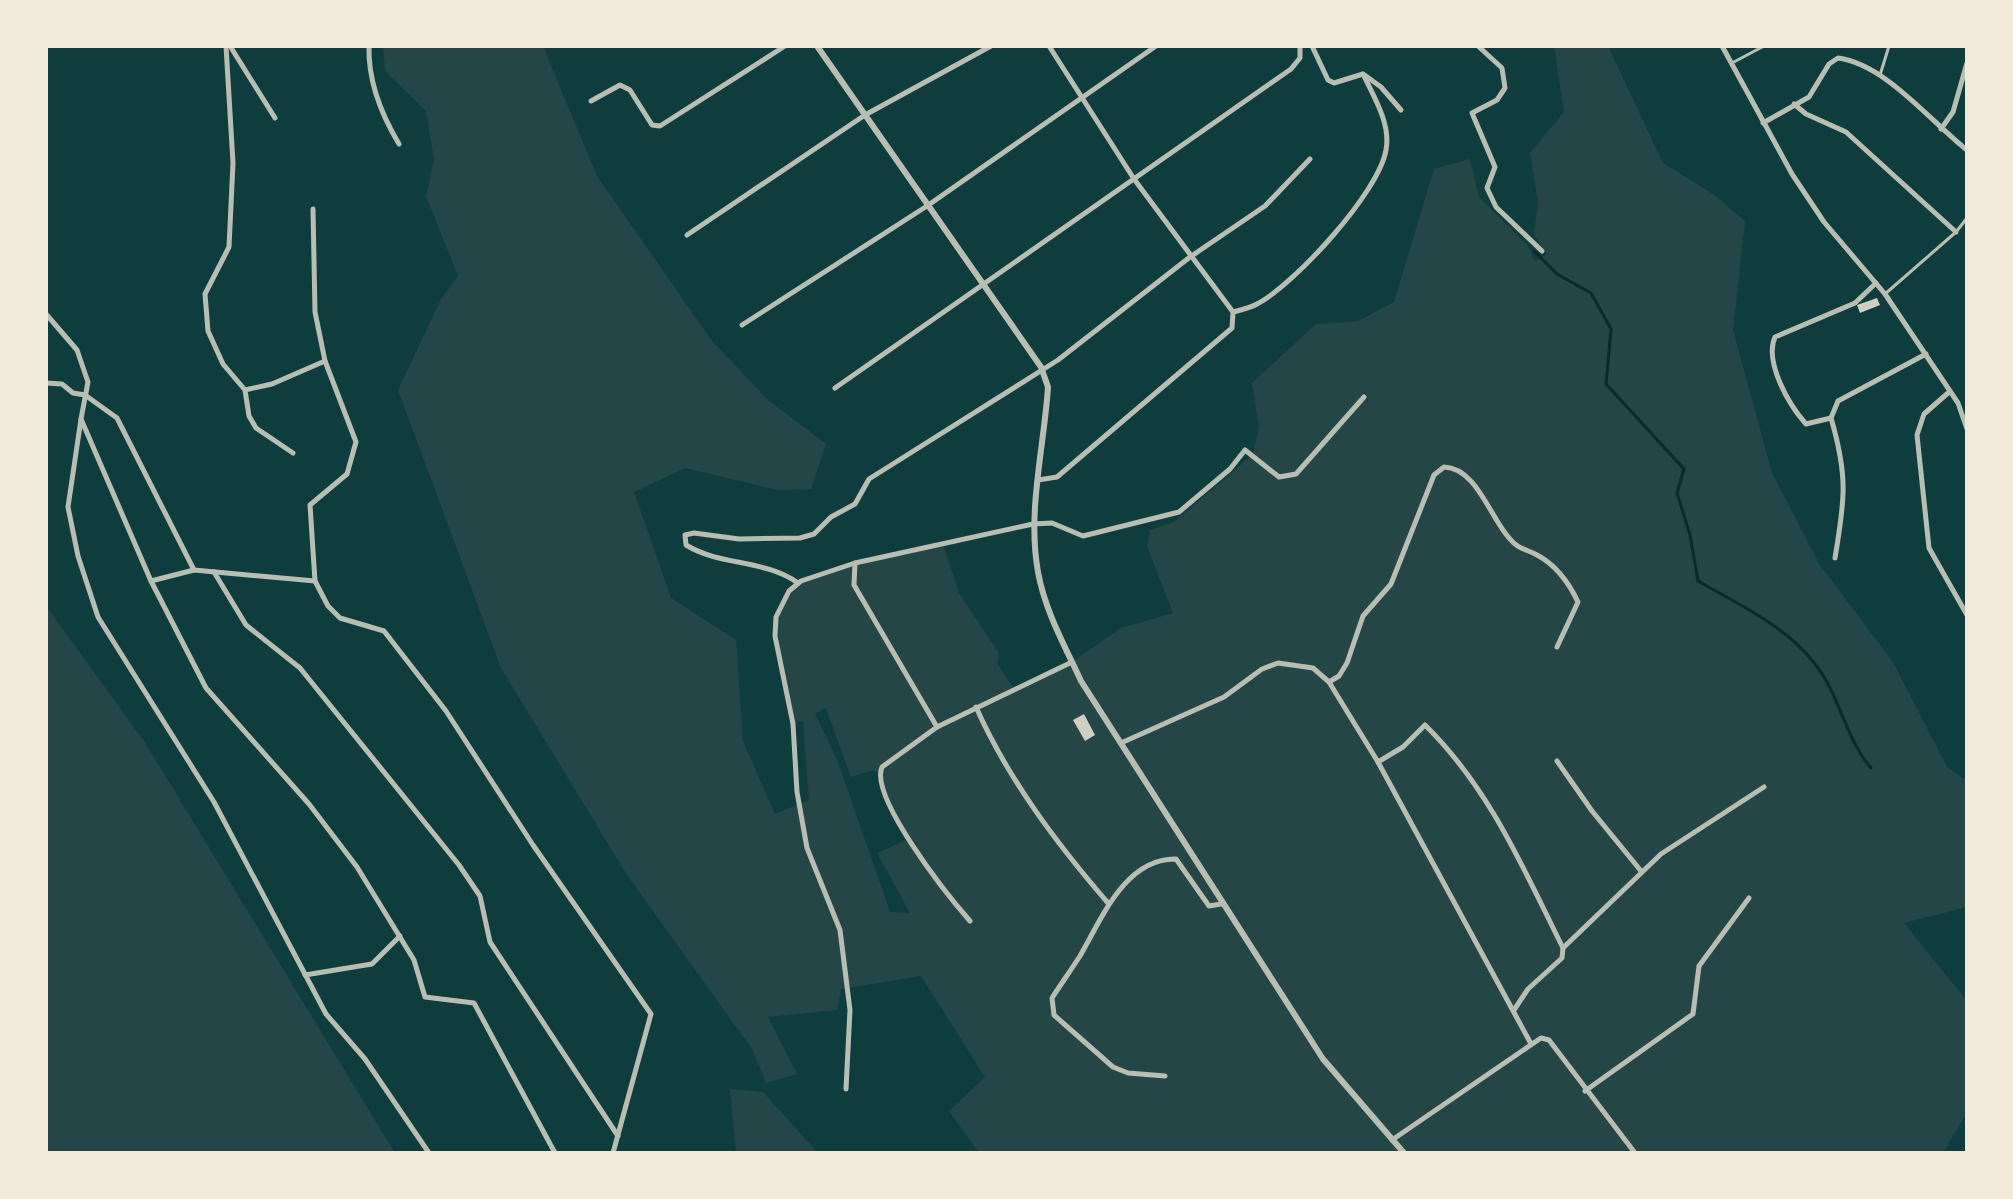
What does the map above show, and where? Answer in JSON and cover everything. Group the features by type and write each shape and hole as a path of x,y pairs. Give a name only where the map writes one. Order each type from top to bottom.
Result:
{"street":[{"path":"228,46 275,118"},
{"path":"228,46 233,163 229,247 205,294 208,331 223,364 245,390 249,416 256,428 293,453"},
{"path":"369,46 368,68 379,102 399,144"},
{"path":"591,101 620,85 630,90 652,125 660,126 785,46"},
{"path":"817,46 1041,367 1048,387 1033,524 1038,573 1051,616 1072,662 1221,904 1323,1059 1404,1153"},
{"path":"687,235 865,115 991,46"},
{"path":"1038,480 1057,477 1232,328 1233,312 1134,179 1049,46"},
{"path":"742,325 927,206 1080,96 1156,46"},
{"path":"835,388 1291,69 1300,58 1300,46"},
{"path":"1312,46 1328,80 1334,83 1363,74"},
{"path":"1478,46 1502,68 1505,88 1497,100 1472,113 1495,167 1487,188 1496,207 1542,251"},
{"path":"1722,46 1763,123 1824,222 1885,294 1948,393 1958,403 1967,429"},
{"path":"1763,123 1809,97 1829,64 1838,58 1880,75 1967,150"},
{"path":"1941,129 1953,112 1967,63"},
{"path":"1363,74 1381,87 1401,110"},
{"path":"1233,312 1257,304 1325,246 1378,170 1386,151 1387,128 1363,74"},
{"path":"1794,104 1806,114 1846,132 1956,232"},
{"path":"798,583 760,566 698,552 686,545 685,535 694,533 739,539 800,538 814,534 831,517 855,504 869,479 1041,367 1058,360 1190,257 1265,206 1310,159"},
{"path":"313,209 315,312 325,361 356,442 347,474 310,505 315,581 328,606 340,618 384,631 446,711 533,845 651,1014 613,1153"},
{"path":"1831,418 1806,424 1795,412 1772,360 1772,343 1775,337 1855,303 1876,283"},
{"path":"46,314 77,350 88,382 68,507 78,556 98,617 214,802 326,1014 365,1059 429,1153"},
{"path":"1835,558 1844,505 1844,462 1831,418 1838,401 1926,354"},
{"path":"245,390 272,384 325,361"},
{"path":"46,383 62,384 73,393 85,395 117,418 194,570"},
{"path":"1948,393 1924,414 1917,435 1929,548 1967,615"},
{"path":"846,1089 850,1010 840,930 807,848 797,792 793,724 775,636 776,617 789,591 798,583 855,563 1033,524 1052,523 1083,536 1179,512 1230,469 1245,450 1279,477 1296,474 1364,397"},
{"path":"81,419 151,581 206,688 309,804 357,867 414,960 425,997 474,1003 555,1153"},
{"path":"1329,682 1339,676 1347,663 1363,616 1391,584 1434,475 1444,467 1454,467 1471,483 1494,519 1518,548 1549,563 1570,585 1578,602 1557,647"},
{"path":"855,563 854,585 937,727"},
{"path":"151,581 194,570 315,581"},
{"path":"214,572 246,625 300,668 459,865 480,896 490,942 618,1136"},
{"path":"970,921 911,842 880,788 882,767 937,727 1072,662"},
{"path":"1121,743 1224,697 1262,669 1278,663 1313,668 1329,682 1378,762 1530,1042"},
{"path":"976,707 989,736 1029,802 1108,903"},
{"path":"1378,762 1403,747 1425,725 1460,761 1487,799 1563,948 1562,958 1528,989 1514,1010"},
{"path":"1557,761 1641,871"},
{"path":"1563,948 1661,854 1764,787"},
{"path":"1165,1076 1128,1073 1113,1067 1054,1015 1050,1007 1052,998 1080,956 1108,903 1135,876 1163,859 1176,859 1209,906 1221,904"},
{"path":"1585,1091 1693,1014 1699,966 1749,898"},
{"path":"305,975 372,964 400,936"},
{"path":"1392,1140 1530,1042 1541,1038 1549,1040 1635,1153"}],"lane":[{"path":"1732,64 1764,46"},
{"path":"1880,75 1889,46"},
{"path":"1885,294 1956,232 1967,218"}],"shaded area":[{"path":"383,46 543,46 597,176 712,341 768,400 826,444 811,489 778,490 685,468 634,492 671,598 736,640 743,741 775,814 809,800 803,720 793,724 776,645 778,612 795,585 815,574 850,563 943,544 959,593 999,653 997,663 1014,689 1072,662 1121,628 1173,613 1147,546 1150,530 1174,522 1253,454 1259,427 1252,383 1316,324 1358,321 1394,302 1434,169 1470,159 1479,197 1528,246 1535,261 1547,254 1534,235 1538,202 1530,153 1564,112 1554,46 1608,46 1663,163 1713,194 1745,221 1733,330 1772,473 1820,565 1893,662 1947,767 1967,781 1967,907 1904,923 1967,1001 1967,1112 1943,1153 979,1153 949,1111 985,1077 921,976 841,989 837,1010 768,1017 797,1074 766,1083 752,1049 627,875 501,668 398,390 441,299 458,276 426,196 434,160 426,111 385,71","holes":["826,708 851,777 874,770 878,774 880,788 909,839 877,853 910,913 890,912 838,762 815,714"]},
{"path":"46,606 144,741 395,1153 46,1153"},
{"path":"730,1089 763,1092 818,1153 736,1153"}],"building":[{"path":"1877,298 1880,305 1860,313 1857,305"},
{"path":"1084,714 1095,735 1085,741 1073,720"}],"waterway":[{"path":"1534,251 1557,274 1591,293 1611,329 1606,384 1684,469 1677,493 1690,535 1698,581 1761,617 1803,650 1824,676 1855,743 1871,768"}]}
